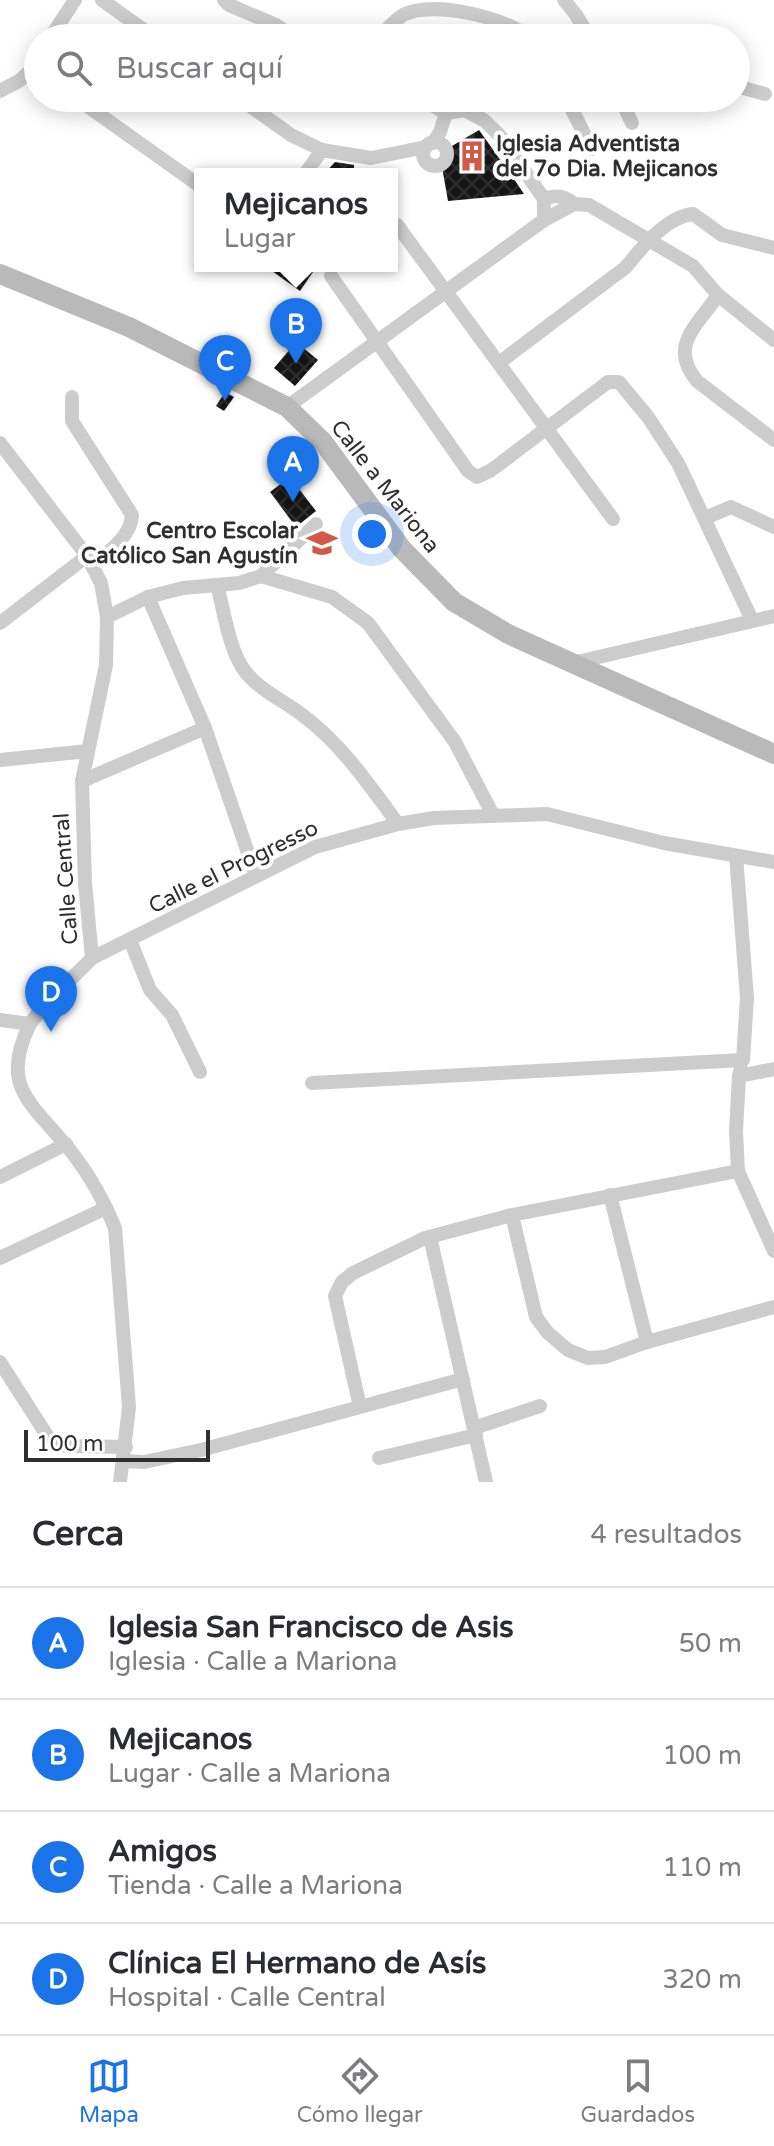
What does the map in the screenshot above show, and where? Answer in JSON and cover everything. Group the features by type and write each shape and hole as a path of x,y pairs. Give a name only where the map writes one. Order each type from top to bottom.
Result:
{"main road":[{"name":"Calle a Mariona","path":"0,274 129,327 287,407 323,442 402,549 454,602 508,634 772,750"}],"street":[{"path":"59,24 75,0"},
{"path":"102,0 135,24"},
{"path":"224,0 274,24"},
{"path":"393,24 405,14 413,0"},
{"path":"564,0 580,24"},
{"path":"405,14 462,6 504,24"},
{"path":"0,91 24,77"},
{"path":"750,90 765,94"},
{"path":"96,112 194,182"},
{"path":"259,112 291,135 322,150 371,158 430,145 440,132 446,113 452,112"},
{"path":"469,112 485,121 501,137 544,199 544,220"},
{"path":"573,112 592,149"},
{"path":"627,112 632,123"},
{"path":"309,168 322,150"},
{"path":"544,199 565,197 574,204"},
{"path":"287,407 544,220 574,204 589,205 693,266 718,295 774,340"},
{"path":"500,362 626,267 650,241 680,216 693,214 722,235 774,248"},
{"path":"398,226 613,519"},
{"path":"331,276 468,471 477,477 490,471 608,382 619,382 648,417 678,463 752,620"},
{"path":"718,295 685,343 682,354 687,369 697,381 774,440"},
{"path":"0,623 117,544 132,527 132,515 72,421 72,397"},
{"name":"Calle Central","path":"0,443 6,462 90,561 101,583 107,617 106,665 82,781 85,883 92,958 30,1024 16,1067 22,1092 37,1115 66,1144 115,1228 129,1407 120,1482"},
{"path":"705,518 731,507 774,527"},
{"path":"107,617 148,597 183,588 239,583 261,576 316,524"},
{"path":"261,576 332,597 368,623 455,742 493,815"},
{"path":"217,585 235,652 243,668 259,687 306,717 352,762 398,824"},
{"path":"148,597 205,728 256,876"},
{"path":"573,663 774,616"},
{"path":"82,781 205,728"},
{"path":"0,760 88,751"},
{"name":"Calle el Progresso","path":"92,958 315,847 398,824 434,818 547,814 664,843 774,862"},
{"path":"736,856 747,998 736,1131 738,1171 774,1251"},
{"path":"130,940 150,990 172,1015 200,1072"},
{"path":"0,1020 30,1024"},
{"path":"312,1083 743,1060"},
{"path":"739,1076 774,1069"},
{"path":"0,1177 66,1144"},
{"path":"360,1407 335,1296 342,1282 353,1273 430,1237 512,1215 738,1171"},
{"path":"610,1195 647,1342"},
{"path":"0,1258 106,1208"},
{"path":"512,1215 536,1317 548,1333 568,1350 588,1358 605,1357 647,1342 774,1307"},
{"path":"430,1237 486,1482"},
{"path":"0,1362 48,1437 66,1446 124,1454 144,1462 201,1450 463,1379"},
{"path":"379,1458 475,1431 540,1406"}],"building":[{"name":"Iglesia Adventista del 7o Dia. Mejicanos","path":"479,130 524,194 448,201 442,167 452,146"},
{"path":"335,162 354,165 354,168 330,168"},
{"path":"273,272 313,272 300,291"},
{"path":"296,342 318,360 295,386 274,368"},
{"path":"225,392 234,397 224,411 216,406"},
{"path":"290,477 316,511 296,527 270,492"}],"place":[{"name":"Iglesia Adventista del 7o Dia. Mejicanos","path":"472,156"},
{"name":"Mejicanos","path":"296,364"},
{"name":"Amigos","path":"225,401"},
{"name":"Iglesia San Francisco de Asis","path":"293,502"},
{"name":"Centro Escolar Católico San Agustín","path":"322,543"},
{"name":"Clínica El Hermano de Asís","path":"51,1032"}]}
